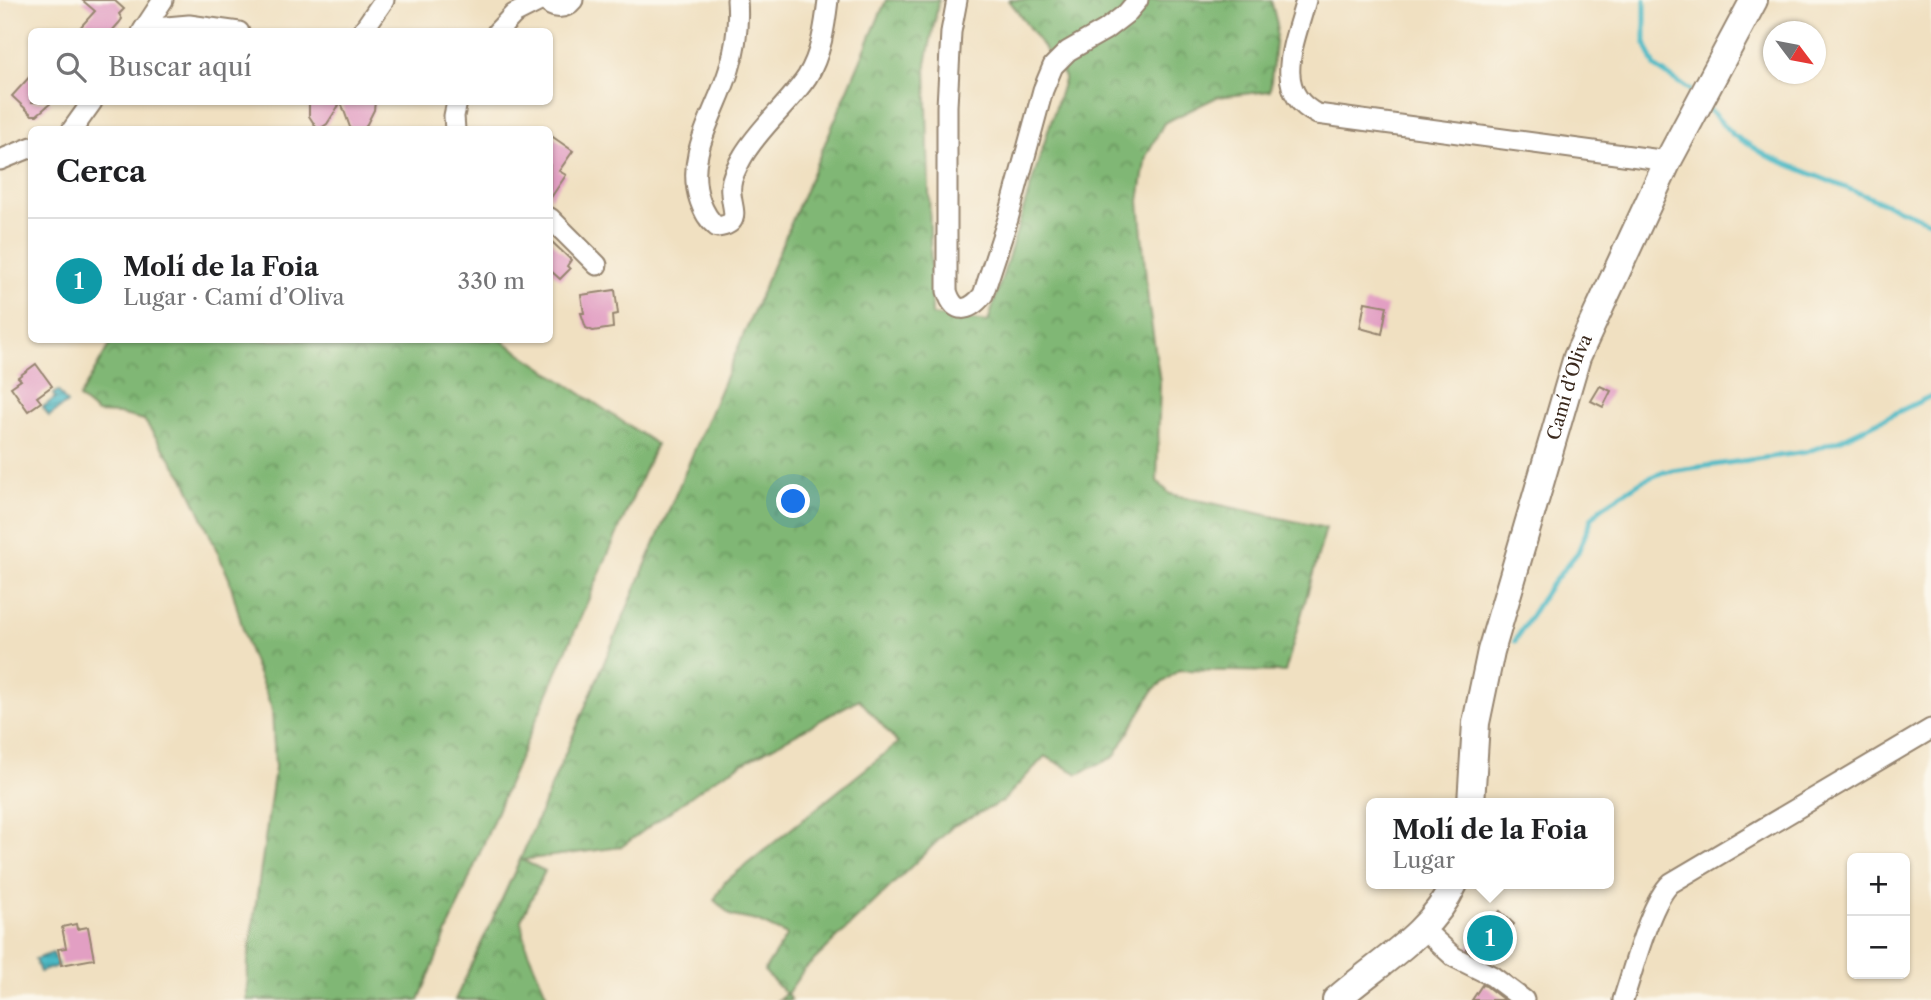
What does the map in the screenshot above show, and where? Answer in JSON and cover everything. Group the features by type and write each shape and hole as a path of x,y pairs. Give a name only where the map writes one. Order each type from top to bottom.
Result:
{"street":[{"path":"144,28 163,0"},
{"path":"365,28 384,0"},
{"path":"501,28 514,14 544,0 549,5 561,8 573,0"},
{"path":"737,0 735,46 717,106 696,158 697,192 710,222 718,227 732,222 734,214 730,185 746,150 807,76 815,60 821,43 828,0"},
{"path":"957,0 951,32 947,94 947,290 954,305 962,309 976,303 983,295 1008,219 1043,90 1053,66 1068,51 1105,30 1127,13 1138,0"},
{"path":"1306,0 1290,63 1289,80 1297,100 1307,110 1317,114 1668,161"},
{"name":"Camí d’Oliva","path":"1471,798 1476,723 1491,651 1566,390 1595,317 1668,161 1754,0"},
{"path":"161,28 189,25 210,28"},
{"path":"75,126 90,105"},
{"path":"455,126 456,105"},
{"path":"0,160 28,149"},
{"path":"553,221 597,265"},
{"path":"1623,1000 1663,890 1931,729"},
{"path":"1336,1000 1422,928 1439,909 1451,889"},
{"path":"1422,928 1454,957 1492,976 1524,1000"}],"green space":[{"path":"886,0 939,0 926,64 932,315 988,322 1065,77 1009,0 1271,0 1277,24 1270,91 1217,97 1164,123 1146,156 1139,201 1148,301 1160,382 1157,481 1170,494 1326,528 1285,672 1179,670 1154,689 1114,757 1078,774 1045,756 1002,802 953,826 803,971 787,994 791,1000 778,1000 786,994 764,971 787,935 757,921 732,916 714,900 725,882 898,743 859,699 716,778 621,847 522,860 545,871 521,920 527,949 549,1000 455,1000 520,860"},
{"path":"110,343 505,343 656,444 507,787 419,1000 247,1000 248,960 275,768 272,709 248,648 229,578 184,478 144,420 119,414 97,413 79,398"}],"water":[{"path":"58,391 67,403 49,416 43,407 55,398 53,394"},
{"path":"53,953 58,966 40,972 35,959"}],"building":[{"path":"82,0 114,0 124,9 119,14 122,19 114,28 80,28 95,11"},
{"path":"28,78 28,105 49,105 37,115 32,115 12,96"},
{"path":"309,105 339,105 324,126 315,126 309,116"},
{"path":"342,105 375,105 366,126 350,126"},
{"path":"553,137 573,151 559,171 566,175 553,194"},
{"path":"553,243 571,260 567,266 570,269 560,279 553,273"},
{"path":"615,290 618,314 612,315 613,328 593,331 586,328 581,313 584,313 581,295"},
{"path":"1365,302 1387,306 1382,334 1360,328"},
{"path":"36,364 52,386 37,397 41,402 28,411 11,387 21,380 18,377"},
{"path":"1600,386 1611,391 1603,407 1591,401"},
{"path":"1500,911 1514,924 1484,958 1466,949"},
{"path":"76,924 77,929 88,927 94,959 61,965 58,949 66,948 62,927"},
{"path":"1482,985 1486,986 1504,1000 1472,1000"}],"waterway":[{"path":"1645,0 1645,43 1655,67 1690,90"},
{"path":"1707,107 1732,134 1767,156 1931,222"},
{"path":"1515,641 1547,590 1578,552 1592,518 1602,507 1642,481 1664,472 1806,452 1842,439 1931,396"}],"place":[{"name":"Molí de la Foia","path":"1490,938"}]}
